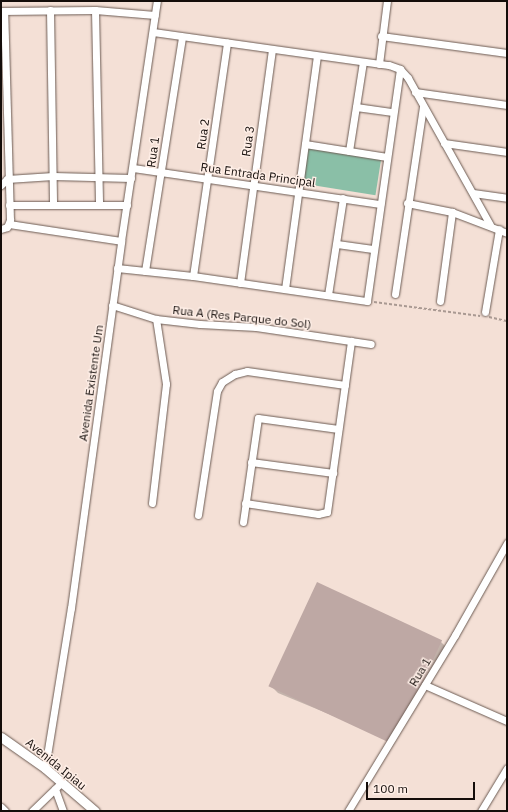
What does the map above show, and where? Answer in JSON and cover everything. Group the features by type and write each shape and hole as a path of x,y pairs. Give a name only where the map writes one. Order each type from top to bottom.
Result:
{"main road":[{"name":"Avenida Ipiau","path":"1,736 45,768 95,811"}],"street":[{"name":"Avenida Existente Um","path":"45,768 76,577 117,268 157,1"},
{"path":"379,64 386,1"},
{"path":"50,10 53,204"},
{"path":"95,10 99,204"},
{"path":"9,224 7,179 8,131 2,11 95,10 155,15"},
{"path":"153,32 379,64 400,69 474,193 490,225"},
{"path":"381,36 507,54"},
{"name":"Rua 1","path":"145,271 162,172 182,37"},
{"name":"Rua 2","path":"193,276 227,42"},
{"name":"Rua 3","path":"240,283 272,49"},
{"path":"284,289 296,192 317,56"},
{"path":"349,151 363,62"},
{"path":"117,268 193,276 367,301 386,157 400,69"},
{"path":"415,92 507,105"},
{"path":"395,294 407,203 423,106"},
{"path":"356,107 393,112"},
{"path":"444,143 507,152"},
{"path":"304,144 386,157"},
{"name":"Rua Entrada Principal","path":"133,168 380,204"},
{"path":"1,185 7,179 53,176 131,178"},
{"path":"474,193 507,198"},
{"path":"328,295 343,198"},
{"path":"407,203 452,212 490,225 507,233"},
{"path":"9,205 127,205"},
{"path":"440,301 452,212"},
{"path":"1,229 9,224 121,242"},
{"path":"485,312 500,229"},
{"path":"337,244 374,249"},
{"name":"Rua A (Res Parque do Sol)","path":"112,305 156,318 200,324 256,327 371,344"},
{"path":"152,503 166,384 156,318"},
{"path":"245,503 326,514 351,341"},
{"path":"198,515 217,391 222,382 236,374 247,371 345,384"},
{"path":"242,522 258,418 338,429"},
{"path":"251,462 333,473"},
{"name":"Rua 1","path":"348,811 425,685 507,543"},
{"path":"425,685 507,722"},
{"path":"481,811 507,768"},
{"path":"32,811 62,782"},
{"path":"55,789 63,811"},
{"path":"1,807 5,811"}],"path":[{"path":"367,301 507,321"}],"green space":[{"path":"308,148 381,160 375,195 302,184"}],"building":[{"path":"317,582 442,640 393,745 268,686"}]}
